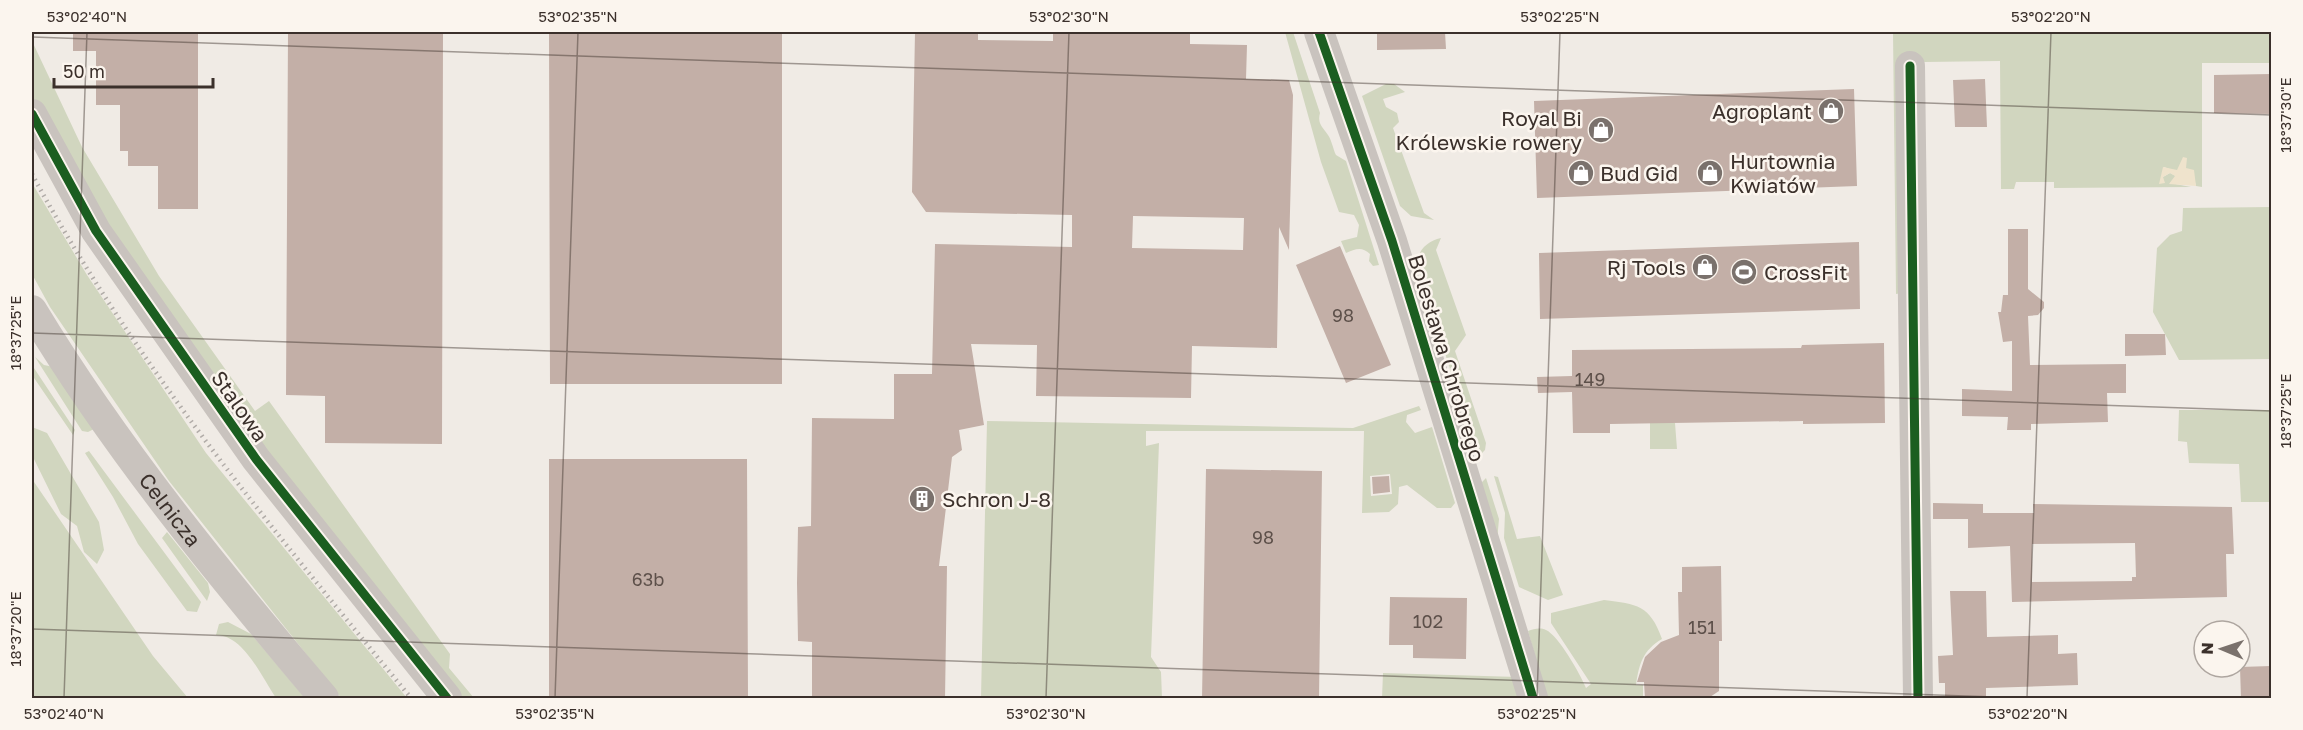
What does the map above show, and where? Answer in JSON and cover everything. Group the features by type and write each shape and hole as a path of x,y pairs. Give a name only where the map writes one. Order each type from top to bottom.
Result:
{"street":[{"name":"Bolesława Chrobrego","path":"1319,32 1392,241 1533,699"},
{"path":"1910,66 1918,699"},
{"name":"Stalowa","path":"32,114 96,231 256,459 447,699"},
{"name":"Celnicza","path":"32,310 108,426 163,503 324,699"}],"green space":[{"path":"1285,32 1293,32 1320,113 1321,125 1336,155 1346,161 1379,265 1373,266 1369,261 1370,254 1364,250 1355,249 1346,253 1341,241 1357,237 1359,225 1354,215 1339,212 1321,162"},
{"path":"1893,32 2271,32 2271,63 2202,63 2202,187 2196,186 2194,178 2164,167 2163,177 2170,173 2176,176 2170,183 2191,187 2054,188 2054,182 2016,182 2014,189 2001,189 2000,61 1925,62 1904,65 1902,293 1896,294"},
{"path":"32,41 82,147 159,276 255,411 269,401 450,654 449,668 474,698 458,698 217,395 48,129 32,98"},
{"path":"1386,84 1394,84 1405,92 1383,99 1386,107 1397,113 1399,122 1393,128 1424,213 1434,220 1411,216 1400,206 1362,96"},
{"path":"32,183 87,275 206,453 407,698 341,698 169,481 50,307 32,274"},
{"path":"2271,207 2271,359 2179,360 2153,312 2157,248 2170,235 2182,231 2183,208"},
{"path":"1441,238 1436,250 1466,335 1455,351 1486,443 1485,450 1478,457 1417,265 1417,260 1424,247"},
{"path":"35,357 44,365 54,367 94,429 88,432 82,431"},
{"path":"32,365 75,430 73,435 32,375"},
{"path":"1419,406 1421,410 1407,415 1406,422 1415,433 1432,427 1455,503 1451,508 1437,508 1407,485 1399,487 1398,504 1389,512 1362,513 1364,431 1146,431 1146,446 1159,443 1151,657 1161,672 1162,698 981,698 987,421 1353,428","holes":["1390,474 1392,494 1371,496 1370,476"]},
{"path":"2179,410 2271,410 2271,502 2241,502 2239,464 2189,463 2187,442 2178,441"},
{"path":"1650,423 1675,423 1677,449 1650,449"},
{"path":"32,427 47,433 99,522 104,550 97,564 84,552 77,526 61,514 32,455"},
{"path":"89,451 201,602 197,612 187,611 138,544 113,497 85,453"},
{"path":"1494,476 1498,477 1517,539 1540,536 1563,595 1548,600 1519,587 1504,538 1505,513"},
{"path":"1486,478 1499,519 1497,541 1481,483"},
{"path":"32,479 153,656 188,698 32,698"},
{"path":"167,532 208,583 210,592 207,601 162,538"},
{"path":"1604,600 1641,608 1653,619 1662,639 1646,653 1639,670 1636,685 1643,685 1643,698 1547,698 1528,631 1542,629 1551,633 1569,656 1586,688 1591,684 1551,623 1551,613"},
{"path":"228,622 251,634 305,698 276,698 244,650 226,637 216,635 219,624"},
{"path":"1383,673 1518,677 1524,698 1382,698"}],"sand":[{"path":"2183,157 2187,158 2186,168 2194,170 2196,186 2169,184 2175,176 2170,173 2163,177 2165,183 2159,184 2163,167 2177,170"}],"building":[{"path":"73,32 198,32 198,209 158,209 158,166 128,166 128,151 120,151 120,105 96,105 96,51 73,51"},
{"path":"288,32 443,32 442,444 325,443 325,396 286,395"},
{"path":"549,32 782,32 782,384 550,384"},
{"path":"915,32 978,32 978,40 1053,41 1053,32 1190,32 1190,44 1247,45 1246,79 1289,80 1293,95 1289,250 1279,227 1277,348 1192,346 1191,398 1036,396 1037,345 971,344 984,425 959,430 962,450 952,457 939,566 947,566 945,699 812,699 812,642 798,641 797,583 798,527 811,526 812,418 894,419 894,374 932,374 935,244 1072,247 1072,215 926,212 912,192","holes":["1133,216 1244,218 1243,250 1132,248"]},
{"path":"1377,32 1445,32 1446,49 1377,50"},
{"path":"2271,74 2271,114 2214,113 2214,75"},
{"path":"1985,79 1987,127 1955,127 1953,80"},
{"path":"1854,89 1857,186 1537,198 1534,101"},
{"path":"2008,229 2028,229 2028,289 2044,302 2044,308 2038,315 2028,316 2030,365 2126,364 2126,393 2107,393 2108,422 2031,424 2031,430 2007,430 2008,417 1962,416 1962,389 2012,391 2012,341 2003,342 1998,312 2001,312 2003,295 2008,295"},
{"path":"1859,242 1860,309 1540,319 1539,253"},
{"path":"1340,246 1391,365 1346,383 1296,265"},
{"path":"2125,334 2165,334 2166,355 2125,356"},
{"path":"1884,343 1885,423 1803,424 1803,421 1610,424 1610,433 1573,433 1572,392 1538,393 1537,377 1572,376 1572,350 1801,348 1802,345"},
{"path":"549,459 747,459 748,699 549,699"},
{"path":"1206,469 1322,471 1319,699 1202,699"},
{"path":"1389,476 1390,492 1373,494 1372,477"},
{"path":"1933,503 1983,504 1983,513 2034,513 2033,504 2232,507 2234,554 2226,554 2227,597 2012,602 2010,546 1968,548 1968,519 1933,519","holes":["2135,543 2136,577 2132,577 2132,581 2032,582 2032,544"]},
{"path":"1721,566 1722,641 1719,641 1719,691 1707,699 1645,699 1644,682 1637,682 1645,657 1661,642 1679,635 1678,592 1682,592 1682,567"},
{"path":"1950,591 1986,591 1987,637 2058,635 2058,654 2077,653 2078,685 1986,688 1986,699 1945,699 1945,683 1939,683 1938,656 1953,655"},
{"path":"1390,597 1467,598 1466,659 1413,658 1413,645 1389,645"},
{"path":"2271,666 2271,699 2241,699 2240,679 2252,679 2252,667"}],"railway":[{"path":"32,174 72,245 161,380 308,573 411,698"}],"cycle path":[{"path":"1319,32 1392,241 1533,698"},
{"path":"1910,66 1918,698"},
{"path":"32,114 96,231 256,459 447,698"}],"place":[{"name":"Agroplant","path":"1831,111"},
{"name":"Royal Bi Królewskie rowery","path":"1601,130"},
{"name":"Bud Gid","path":"1581,173"},
{"name":"Hurtownia Kwiatów","path":"1710,173"},
{"name":"Rj Tools","path":"1705,267"},
{"name":"CrossFit","path":"1744,272"},
{"name":"Schron J-8","path":"922,499"}]}
